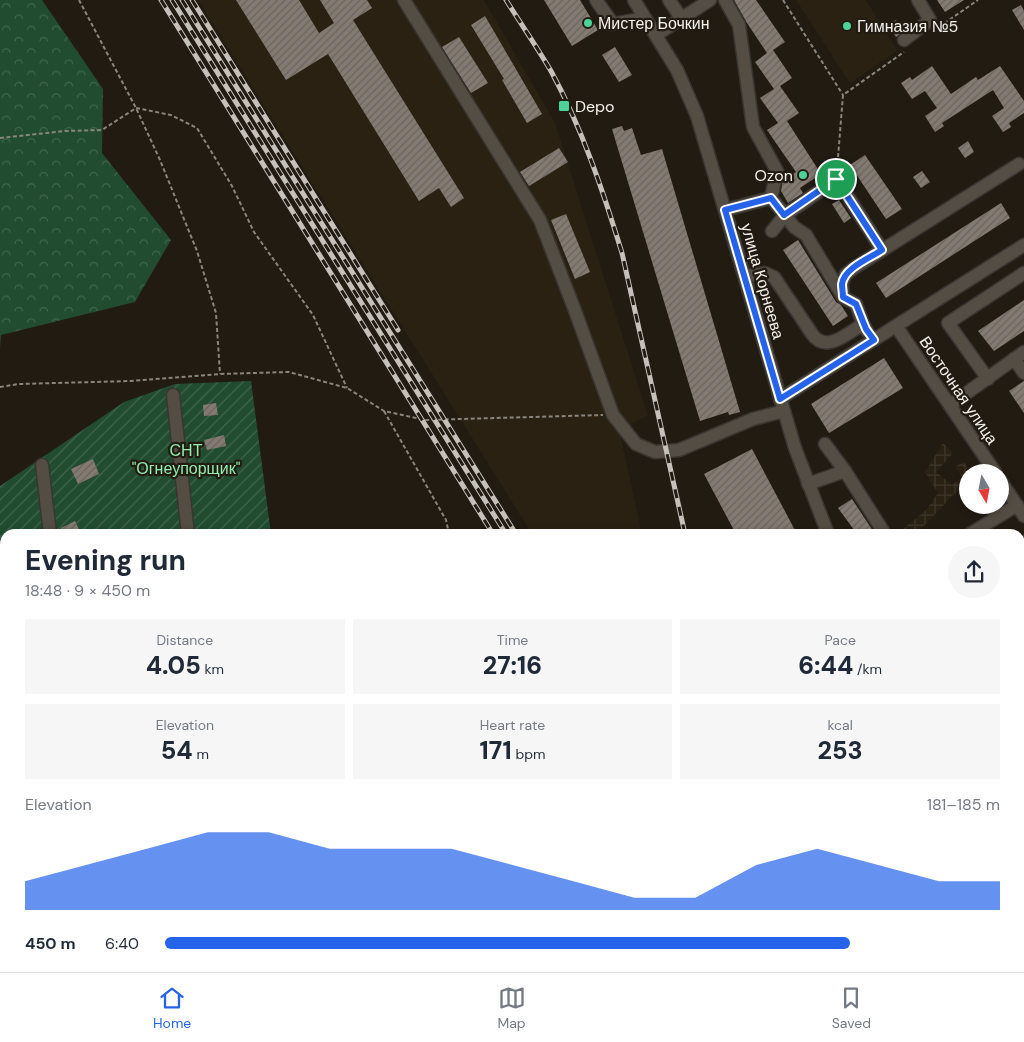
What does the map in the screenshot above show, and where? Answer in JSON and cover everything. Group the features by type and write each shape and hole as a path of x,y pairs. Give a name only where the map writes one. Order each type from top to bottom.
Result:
{"street":[{"path":"404,0 540,220 613,415 636,444 655,452 679,450 782,405 874,340 1024,245"},
{"path":"596,0 613,24 645,18"},
{"name":"улица Корнеева","path":"634,0 681,79 694,107 782,405 808,484 826,529"},
{"path":"669,0 682,19"},
{"path":"656,35 710,0"},
{"path":"725,0 739,25 754,127 777,171 771,198 794,227 806,235 843,297 856,304 863,324 874,340"},
{"path":"905,45 930,20 918,0"},
{"path":"843,297 842,283 846,274 1022,165"},
{"path":"772,231 784,215 836,179 882,250"},
{"path":"725,210 771,198"},
{"path":"745,276 764,273 772,275 815,339 822,343 835,341 863,324"},
{"path":"988,379 948,323 1024,273"},
{"name":"Восточная улица","path":"896,326 990,464"},
{"path":"950,405 1019,355 1024,373"},
{"path":"173,396 187,529"},
{"path":"825,444 845,471 882,529"},
{"path":"42,465 49,529"},
{"path":"808,484 845,471"},
{"path":"981,529 1021,510 1009,493"}],"path":[{"path":"79,0 136,108 160,160 196,251 216,312 220,374"},
{"path":"783,0 843,95 836,179"},
{"path":"938,28 978,0"},
{"path":"843,95 905,45"},
{"path":"0,138 66,131 102,130 136,108 170,115 197,128 232,186 254,232 312,316 346,388"},
{"path":"0,387 19,384 131,381 220,374 289,372 346,388 384,411 425,420 613,415"},
{"path":"384,411 446,520 448,529"}],"shaded area":[{"path":"198,0 484,0 555,123 648,416 619,429 641,529 529,529"},
{"name":"Гимназия №5","path":"796,0 866,0 897,51 850,83"},
{"path":"943,443 953,453 936,472 952,485 959,479 959,491 920,529 903,529 926,510 938,493 925,472"}],"green space":[{"path":"0,0 42,0 103,89 102,153 171,240 135,302 1,335 0,349"},
{"name":"СНТ \"Огнеупорщик\"","path":"251,381 270,529 0,529 0,486 124,402 175,384"}],"building":[{"path":"236,0 299,0 319,33 334,23 320,0 367,0 372,8 353,20 464,198 451,207 439,188 419,201 328,54 286,80"},
{"path":"544,0 580,0 598,30 572,46"},
{"path":"734,0 756,0 785,42 773,50 792,78 780,86 799,113 787,121 821,174 800,188 803,193 788,203 781,191 783,180 796,172 767,130 778,123 760,98 774,89 755,62 767,53"},
{"path":"937,0 964,0 945,12"},
{"path":"1021,5 1024,11 1024,30 1012,10"},
{"path":"485,16 542,114 527,123 502,80 504,79 471,25"},
{"path":"896,20 903,31 896,37 888,25"},
{"path":"459,37 488,83 471,93 442,47"},
{"path":"615,47 632,75 619,82 602,55"},
{"path":"932,66 951,94 976,77 978,80 1000,66 1024,101 1024,113 1009,123 1011,127 1003,132 992,116 1004,108 993,90 942,123 944,126 935,132 925,116 937,108 925,91 912,99 901,83 910,77 912,80"},
{"path":"622,126 624,131 632,128 641,155 662,149 740,412 729,415 728,412 700,421 612,129"},
{"path":"968,141 974,152 965,158 958,148"},
{"path":"559,148 568,162 529,186 520,172"},
{"path":"865,155 902,209 886,219 850,165"},
{"path":"922,171 930,182 921,188 913,177"},
{"path":"839,200 851,218 844,223 832,204"},
{"path":"1001,203 1010,218 886,298 876,283"},
{"path":"566,214 590,272 575,279 551,220"},
{"path":"798,240 836,302 841,305 848,316 833,326 783,250"},
{"path":"1024,300 1024,331 994,351 978,331"},
{"path":"884,358 903,388 829,433 811,404"},
{"path":"1024,381 1024,413 1009,391"},
{"path":"216,403 218,415 204,416 203,405"},
{"path":"224,435 226,446 207,450 204,440"},
{"path":"752,449 794,529 733,529 704,474"},
{"path":"93,459 99,474 78,484 71,469"},
{"path":"852,499 872,529 853,529 838,508"},
{"path":"75,521 79,529 61,529"}],"railway":[{"path":"161,0 490,529"},
{"path":"172,0 503,529"},
{"path":"182,0 513,529"},
{"path":"192,0 398,330"},
{"path":"506,0 546,62 562,93 582,137 607,206 622,253 684,529"}],"place":[{"name":"Мистер Бочкин","path":"588,23"},
{"name":"Гимназия №5","path":"847,26"},
{"name":"Depo","path":"564,106"},
{"name":"Ozon","path":"803,175"}],"route":[{"path":"836,179 882,250 846,274 842,283 843,297 856,304 866,329 874,340 780,399 725,210 771,198 784,215 836,179"}]}
